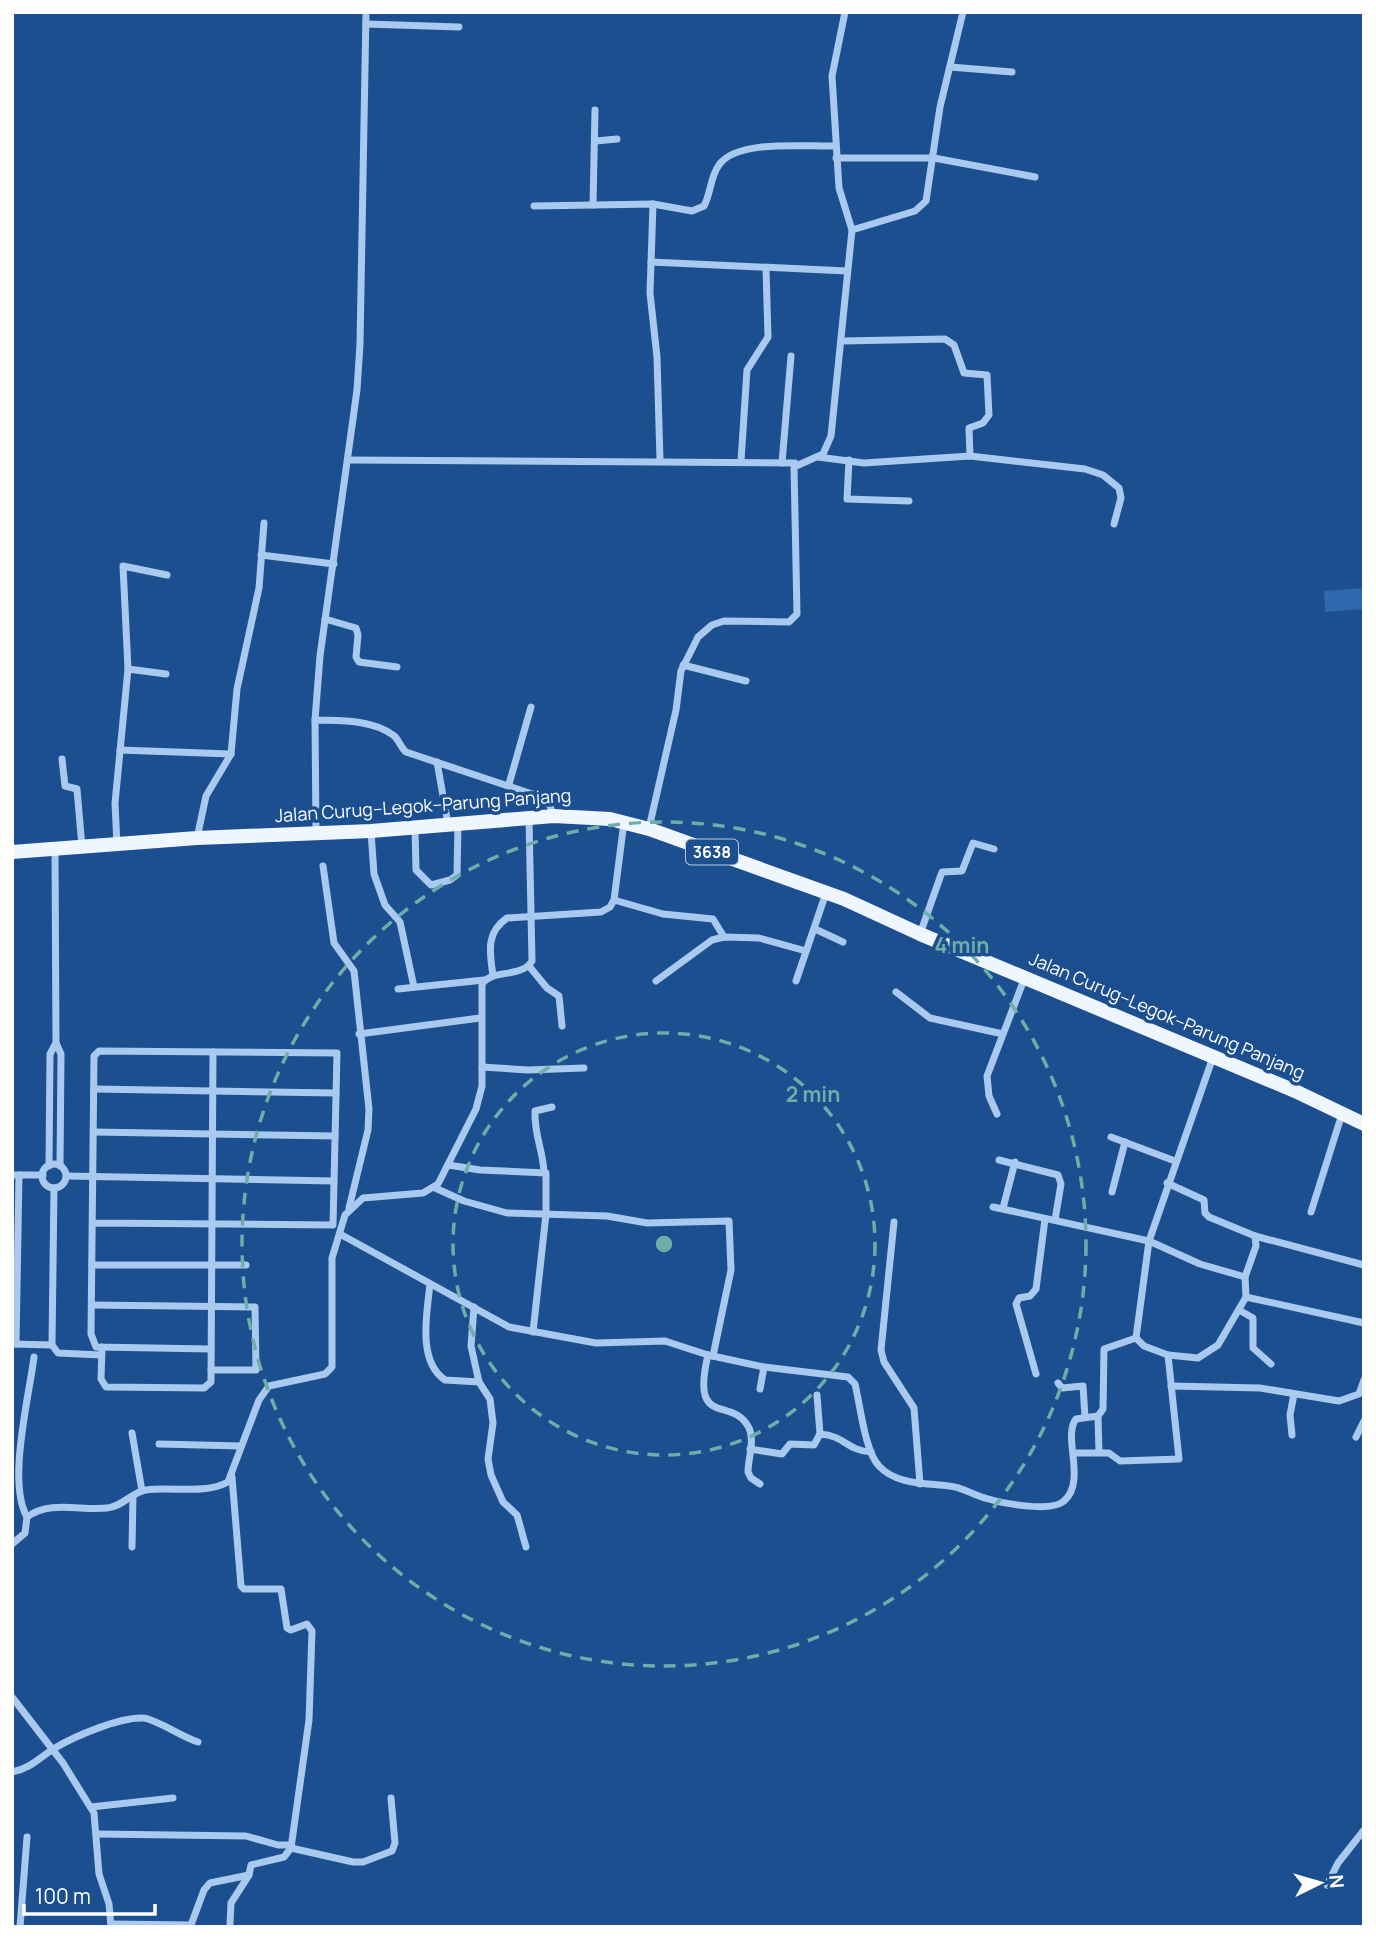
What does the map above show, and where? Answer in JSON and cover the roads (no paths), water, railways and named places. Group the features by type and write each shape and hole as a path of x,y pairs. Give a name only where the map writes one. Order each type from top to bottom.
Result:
{"main road":[{"name":"Jalan Curug–Legok–Parung Panjang","path":"12,852 197,838 371,831 554,816 591,816 624,822 826,893 1026,976 1364,1124"}],"street":[{"path":"316,833 315,720 360,344 366,12"},
{"path":"818,457 828,450 831,436 835,376 842,341 852,230 839,188 832,76 845,12"},
{"path":"852,230 915,212 923,206 928,195 938,115 963,12"},
{"path":"366,24 459,27"},
{"path":"950,67 1012,72"},
{"path":"593,205 595,110"},
{"path":"596,141 617,139"},
{"path":"534,206 653,204 692,211 704,206 717,167 724,156 734,151 835,146"},
{"path":"836,158 934,158 1035,177"},
{"path":"653,204 650,293 657,357 660,460"},
{"path":"651,262 726,263 766,269 848,271"},
{"path":"741,461 747,370 768,337 766,269"},
{"path":"842,341 945,339 954,345 964,373 987,375 990,412 983,423 969,428 970,456"},
{"path":"782,463 791,356"},
{"path":"348,460 795,463 818,457 904,463 970,456 1065,464 1103,475 1119,488 1121,498 1114,524"},
{"path":"849,460 847,499 909,501"},
{"path":"649,829 684,665 698,637 712,625 741,621 781,623 796,618 795,463"},
{"path":"197,838 206,796 231,754 237,689 257,600 264,523"},
{"path":"261,555 334,564"},
{"path":"117,845 115,803 128,669 123,566 167,575"},
{"path":"325,619 356,628 356,657 359,662 397,667"},
{"path":"684,665 746,681"},
{"path":"128,669 166,674"},
{"path":"509,784 531,707"},
{"path":"315,720 371,725 395,736 406,752 509,784 547,799 554,816"},
{"path":"120,750 231,754"},
{"path":"62,759 65,786 77,791 82,847"},
{"path":"415,828 416,870 431,885 450,880 457,875 453,824 437,762"},
{"path":"398,989 484,980 521,971 529,966 534,954 530,918 529,818"},
{"path":"493,976 490,951 492,934 506,918 601,912 610,907 614,900 624,822"},
{"path":"371,831 376,881 385,905 400,922 414,987"},
{"path":"920,934 942,872 962,871 973,843 994,849"},
{"path":"43,1175 49,1166 50,1054 55,1043 55,850"},
{"path":"230,1924 230,1906 251,1865 284,1857 291,1846 309,1720 312,1631 307,1624 291,1630 286,1628 281,1589 241,1586 232,1477 259,1400 269,1386 325,1374 332,1367 331,1271 370,1120 354,971 334,943 323,866"},
{"path":"796,981 826,893"},
{"path":"614,900 663,914 713,919 724,937"},
{"path":"815,929 843,942"},
{"path":"656,981 712,940 724,937 759,938 806,951"},
{"path":"529,966 547,988 559,996 562,1026"},
{"path":"997,1114 989,1096 987,1076 1026,976"},
{"path":"349,1209 370,1195 422,1194 435,1188 448,1166 476,1109 482,1067 480,988 484,980"},
{"path":"896,992 930,1017 1003,1034"},
{"path":"359,1034 480,1018"},
{"path":"55,1043 61,1054 60,1166 66,1176"},
{"path":"93,1223 333,1225 337,1053 99,1051 94,1056 91,1340 101,1351"},
{"path":"101,1351 101,1380 106,1387 204,1388 211,1382 214,1052"},
{"path":"1136,1338 1149,1241 1213,1057"},
{"path":"482,1067 528,1070 584,1068"},
{"path":"94,1090 336,1093"},
{"path":"533,1332 546,1214 542,1150 536,1142 535,1111 552,1108"},
{"path":"1311,1212 1342,1114"},
{"path":"94,1132 335,1136"},
{"path":"1111,1137 1175,1161"},
{"path":"1112,1192 1125,1143"},
{"path":"999,1160 1055,1173 1060,1178 1055,1220"},
{"path":"1003,1208 1015,1162"},
{"path":"49,1166 60,1166"},
{"path":"448,1166 544,1172"},
{"path":"43,1175 15,1175 14,1344 52,1345"},
{"path":"43,1175 46,1184 54,1188 61,1186 66,1176"},
{"path":"66,1176 334,1181"},
{"path":"1167,1183 1204,1200 1205,1213 1209,1217 1255,1236 1364,1265"},
{"path":"54,1188 52,1345 58,1353 211,1349"},
{"path":"435,1188 464,1201 498,1211 616,1217 647,1223 729,1221 731,1270 705,1379 706,1400 714,1409 742,1418 751,1433 748,1474 760,1484"},
{"path":"993,1207 1149,1241 1200,1264 1245,1277"},
{"path":"1035,1374 1016,1304 1019,1298 1030,1296 1036,1289 1045,1219"},
{"path":"894,1222 881,1350 884,1362 914,1408 920,1484"},
{"path":"340,1234 509,1327 596,1343 666,1341 764,1367 851,1379 876,1463 888,1474 920,1484 950,1486 985,1498 1037,1507 1057,1505 1065,1501 1070,1491 1074,1453 1072,1425 1076,1419 1098,1416"},
{"path":"1136,1338 1144,1346 1168,1355 1198,1358 1212,1352 1246,1297 1245,1277 1256,1246 1255,1236"},
{"path":"92,1265 246,1265"},
{"path":"430,1284 425,1333 433,1367 445,1380 479,1382"},
{"path":"1246,1297 1364,1323"},
{"path":"92,1305 255,1307 256,1370 211,1370"},
{"path":"474,1307 471,1346 479,1382 490,1399 494,1437 488,1459 491,1475 503,1502 517,1515 526,1547"},
{"path":"1239,1310 1253,1318 1253,1348 1271,1364"},
{"path":"1099,1452 1098,1416 1103,1405 1104,1349 1136,1338"},
{"path":"1074,1453 1109,1453 1120,1461 1179,1459 1168,1355"},
{"path":"12,1544 25,1533 27,1517 20,1497 20,1469 34,1357"},
{"path":"760,1389 764,1367"},
{"path":"1171,1386 1260,1388 1339,1401 1362,1395 1364,1380"},
{"path":"1058,1383 1062,1388 1083,1386 1085,1417"},
{"path":"1292,1435 1290,1415 1294,1394"},
{"path":"750,1449 782,1454 790,1444 815,1444 820,1434 817,1395"},
{"path":"1356,1437 1364,1421"},
{"path":"132,1433 142,1490"},
{"path":"820,1434 837,1436 849,1448 872,1452"},
{"path":"159,1444 241,1446"},
{"path":"27,1517 55,1507 111,1508 142,1490 218,1486 232,1477"},
{"path":"132,1547 133,1496"},
{"path":"12,1696 51,1751 63,1763 91,1807 97,1834 99,1874 109,1904 111,1925 191,1925 204,1890 210,1883 248,1875"},
{"path":"12,1772 31,1766 51,1751 100,1728 144,1718 178,1736 198,1742"},
{"path":"91,1807 173,1798"},
{"path":"97,1834 246,1836 352,1863 363,1862 392,1851 391,1798"},
{"path":"1327,1885 1338,1863 1364,1830"},
{"path":"20,1927 27,1837"}]}
